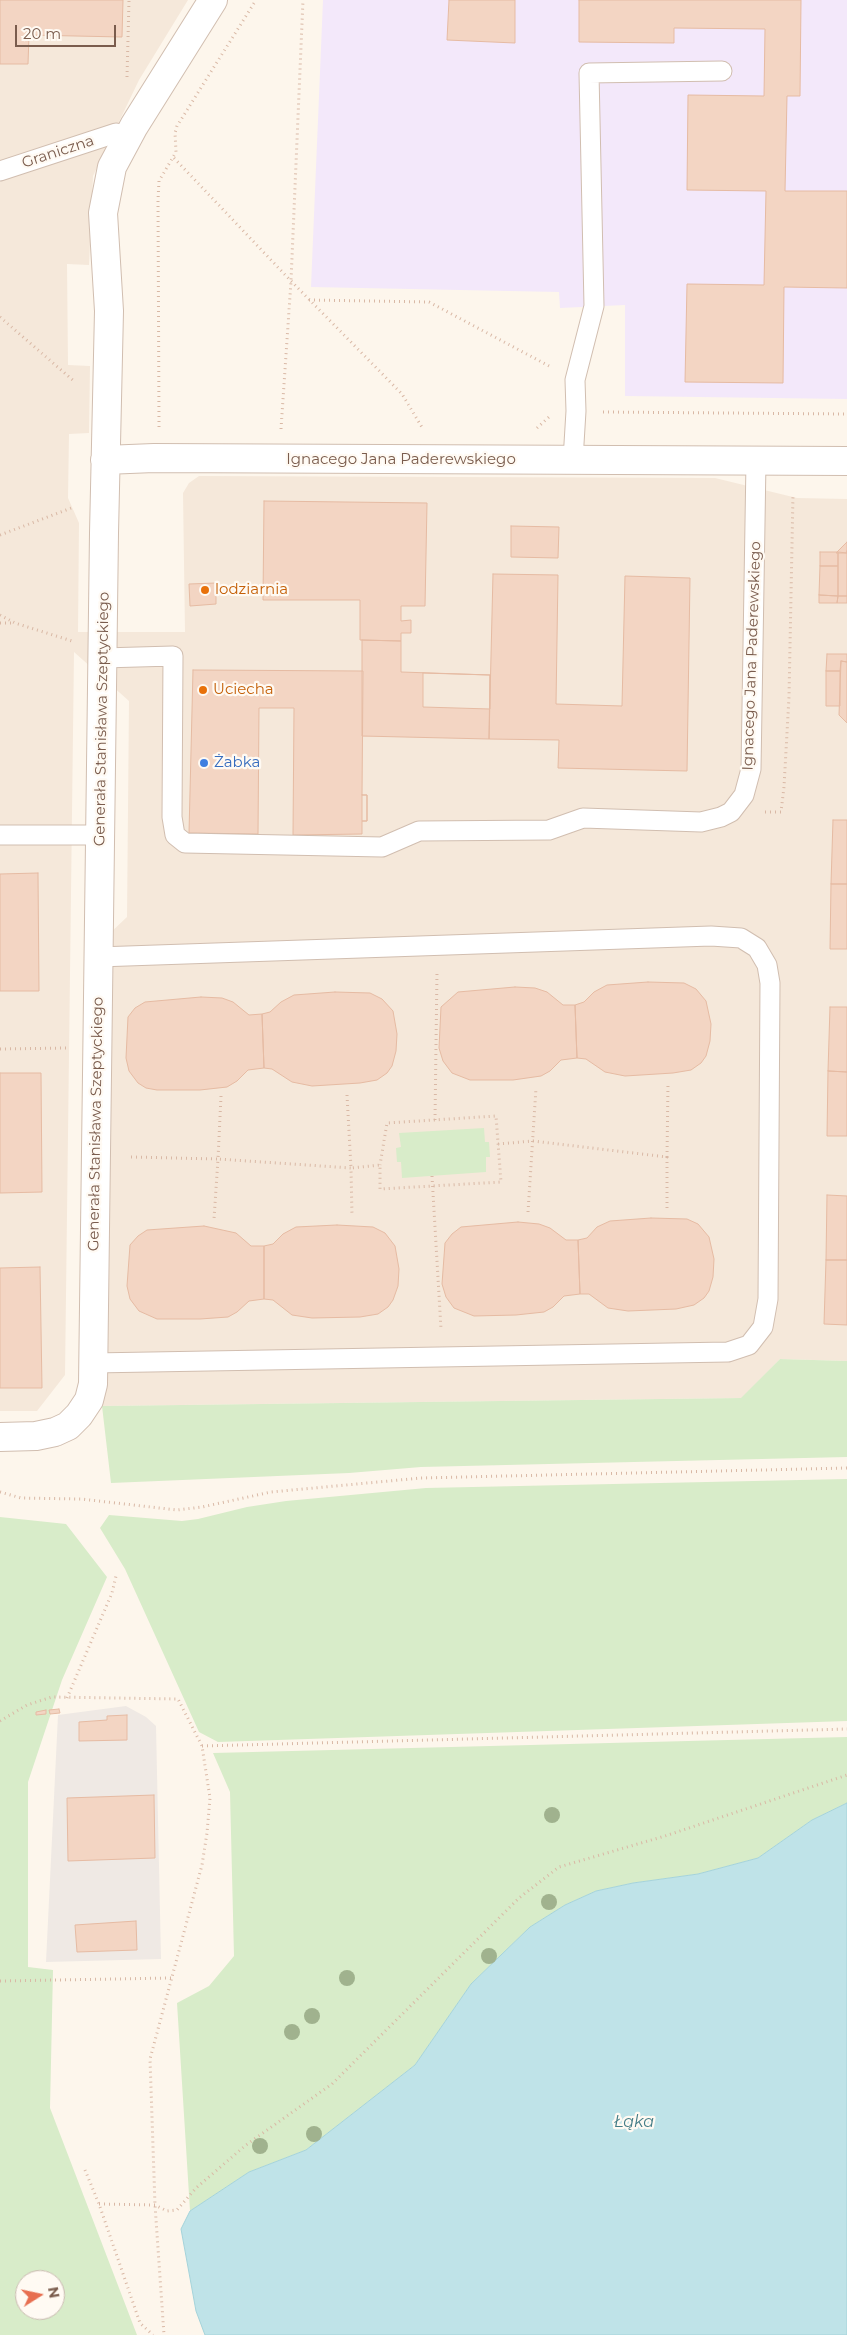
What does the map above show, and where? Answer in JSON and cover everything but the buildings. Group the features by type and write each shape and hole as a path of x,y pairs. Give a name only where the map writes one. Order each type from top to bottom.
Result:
{"street":[{"name":"Generała Stanisława Szeptyckiego","path":"0,1437 36,1436 55,1432 68,1426 79,1415 91,1392 93,1363 100,835 92,651 105,460 109,311 103,213 112,167 142,114 213,0"},
{"name":"Ignacego Jana Paderewskiego","path":"105,460 164,458 847,462"}],"lane":[{"path":"573,460 576,412 575,380 594,306 589,73 722,71"},
{"name":"Graniczna","path":"0,171 116,132"},
{"name":"Ignacego Jana Paderewskiego","path":"92,651 173,656 172,817 175,835 185,843 382,847 419,831 549,830 583,818 701,822 721,817 731,812 744,794 751,770 756,461"},
{"path":"0,835 100,835"},
{"path":"93,1363 728,1352 749,1345 764,1327 768,1290 770,983 767,965 757,948 741,938 711,936 98,957"}],"path":[{"path":"129,0 127,73 131,96 142,114"},
{"path":"159,434 158,186 161,176 174,158 177,126 256,0"},
{"path":"281,433 303,0"},
{"path":"174,158 290,282 402,394 426,433"},
{"path":"309,300 429,302 554,368"},
{"path":"0,317 76,384"},
{"path":"534,432 553,412 847,414"},
{"path":"0,535 82,504"},
{"path":"0,615 15,623 92,651"},
{"path":"0,624 15,623"},
{"path":"435,1120 437,964"},
{"path":"0,1049 69,1048"},
{"path":"667,1210 668,1083"},
{"path":"528,1212 536,1088"},
{"path":"347,1095 352,1216"},
{"path":"214,1219 221,1096"},
{"path":"496,1116 501,1182 380,1189 380,1165 387,1123 435,1120 496,1116"},
{"path":"498,1144 533,1141 667,1157"},
{"path":"131,1158 218,1159 351,1168 380,1165"},
{"path":"432,1176 441,1338"},
{"path":"0,1492 21,1498 81,1499 177,1510 202,1507 286,1490 421,1478 847,1468"},
{"path":"67,1698 112,1593 116,1576"},
{"path":"0,1721 40,1699 52,1697 178,1699 202,1746 210,1798 202,1865 150,2059 155,2205 164,2335"},
{"path":"202,1746 847,1729"},
{"path":"99,2204 155,2205 167,2211 177,2210 196,2188 246,2145 332,2084 519,1898 559,1867 665,1836 847,1775"},
{"path":"0,1981 171,1978"},
{"path":"85,2170 99,2204 140,2323 153,2335"}],"shaded area":[{"path":"0,0 188,0 139,80 93,176 89,265 67,264 68,365 90,366 89,433 69,434 68,498 79,523 78,632 185,632 183,493 189,483 199,476 715,478 797,498 847,499 847,1361 780,1359 742,1398 102,1406 108,935 127,917 129,701 74,652 65,1375 37,1411 0,1411"},
{"path":"323,0 847,0 847,399 625,396 625,305 560,308 559,292 311,287"},
{"path":"126,1706 146,1717 156,1726 161,1959 46,1962 58,1715"}],"green space":[{"path":"484,1128 485,1142 489,1142 490,1157 486,1157 486,1172 402,1178 401,1162 397,1162 396,1148 401,1147 399,1133"},
{"path":"780,1359 847,1361 847,1457 421,1467 349,1473 111,1483 102,1406 741,1398"},
{"path":"847,1479 847,1721 218,1742 199,1732 125,1569 100,1528 109,1515 182,1521 286,1501 426,1488"},
{"path":"0,1517 66,1524 107,1577 62,1680 28,1782 28,1967 53,1970 50,2108 137,2335 0,2335"},
{"path":"847,1737 847,1803 812,1820 758,1858 698,1874 633,1883 596,1891 565,1905 530,1927 471,1984 415,2065 306,2150 249,2172 190,2211 177,2003 209,1986 234,1956 230,1792 213,1753"}],"water":[{"name":"Łąka","path":"847,1803 847,2335 205,2335 196,2311 181,2229 190,2211 249,2172 306,2150 415,2065 471,1984 530,1927 565,1905 596,1891 633,1883 698,1874 758,1858 812,1820"}],"place":[{"name":"lodziarnia","path":"205,590"},
{"name":"Uciecha","path":"203,690"},
{"name":"Żabka","path":"204,763"}]}
